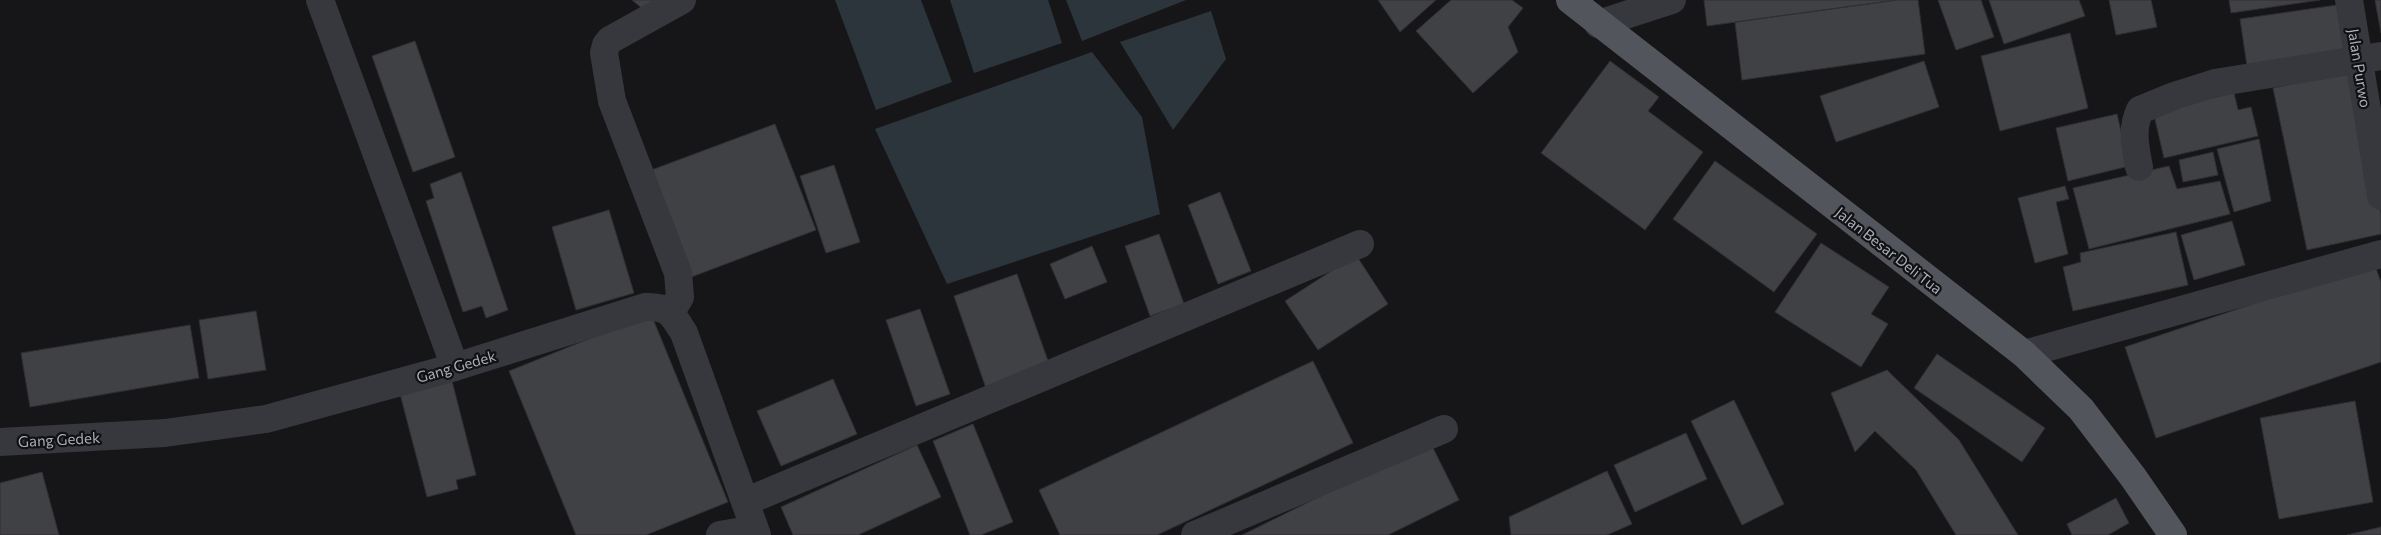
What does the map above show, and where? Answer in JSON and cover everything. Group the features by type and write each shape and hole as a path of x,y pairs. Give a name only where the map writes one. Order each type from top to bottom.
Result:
{"main road":[{"name":"Jalan Besar Deli Tua","path":"1570,0 1598,24 2024,354 2081,409 2133,477 2173,535"}],"street":[{"path":"320,0 456,367"},
{"path":"682,0 610,40 606,45 604,53 612,101 678,273 680,297 671,312 684,333 747,501 756,532 720,535"},
{"path":"1598,24 1672,0"},
{"name":"Jalan Purwo","path":"2349,0 2369,58 2381,196"},
{"path":"2139,166 2134,134 2135,120 2140,110 2174,96 2215,83 2369,58"},
{"path":"747,501 1360,244"},
{"path":"2024,354 2381,254"},
{"name":"Gang Gedek","path":"0,442 165,433 266,418 456,367 645,307 659,306 671,312"},
{"path":"1195,535 1444,430"}],"shaded area":[{"path":"835,0 921,0 952,82 876,110"},
{"path":"950,0 1048,0 1062,43 974,73"},
{"path":"1066,0 1186,0 1082,41"},
{"path":"1211,11 1226,59 1173,130 1120,42"},
{"path":"1092,52 1142,117 1160,214 947,284 875,129"}],"building":[{"path":"632,0 653,0 644,10"},
{"path":"1378,0 1436,0 1400,32"},
{"path":"1451,0 1512,0 1523,8 1508,27 1518,52 1473,93 1416,31"},
{"path":"1704,0 1897,0 1707,26"},
{"path":"1897,0 1918,0 1925,54 1742,80 1735,22"},
{"path":"1938,0 1981,0 1994,37 1956,50"},
{"path":"1989,0 2079,0 2085,16 2004,44"},
{"path":"2109,0 2151,0 2157,27 2116,35"},
{"path":"2229,0 2320,0 2231,13"},
{"path":"2375,0 2381,0 2381,33"},
{"path":"2337,5 2345,51 2247,66 2240,19"},
{"path":"2070,33 2088,108 2000,131 1981,56"},
{"path":"415,41 455,157 413,172 372,56"},
{"path":"1610,61 1659,97 1648,111 1703,152 1645,230 1541,153"},
{"path":"1924,61 1939,107 1836,142 1820,96"},
{"path":"2351,72 2381,214 2381,234 2307,250 2273,88"},
{"path":"2234,93 2238,110 2251,107 2258,136 2164,158 2153,111"},
{"path":"2117,114 2129,166 2068,181 2056,128"},
{"path":"775,124 816,230 686,279 646,172"},
{"path":"2259,139 2271,201 2234,212 2217,149"},
{"path":"2213,152 2218,175 2183,182 2179,160"},
{"path":"1715,161 1817,234 1774,292 1673,219"},
{"path":"834,165 860,242 826,253 800,176"},
{"path":"2169,166 2177,189 2220,181 2230,214 2089,249 2073,188"},
{"path":"461,172 508,310 486,318 482,306 463,312 426,201 434,198 430,184"},
{"path":"2065,186 2069,199 2056,202 2068,254 2035,263 2018,198"},
{"path":"1220,192 1251,271 1218,284 1188,205"},
{"path":"609,210 634,293 576,310 552,227"},
{"path":"2232,221 2245,265 2194,280 2181,235"},
{"path":"2176,232 2188,285 2073,311 2063,267 2081,262 2080,253"},
{"path":"1159,234 1184,304 1150,316 1125,246"},
{"path":"1821,243 1889,287 1871,314 1888,324 1861,367 1775,312"},
{"path":"1092,246 1107,282 1065,299 1050,264"},
{"path":"1356,255 1388,304 1318,350 1285,301"},
{"path":"2374,263 2381,282 2381,362 2156,438 2125,347"},
{"path":"1017,274 1052,372 988,394 954,296"},
{"path":"920,309 950,394 916,406 886,320"},
{"path":"256,311 266,370 208,379 199,320"},
{"path":"651,314 728,502 646,535 576,535 509,371"},
{"path":"190,325 199,378 30,407 21,353"},
{"path":"1937,354 2045,428 2022,462 1914,388"},
{"path":"1313,361 1353,443 1157,535 1060,535 1039,490"},
{"path":"1887,370 1959,440 2018,535 1956,535 1916,470 1875,431 1855,452 1831,393"},
{"path":"451,377 476,475 456,480 458,489 427,497 399,390"},
{"path":"833,379 857,434 781,466 757,411"},
{"path":"1734,400 1784,504 1742,525 1691,421"},
{"path":"2355,401 2373,502 2279,519 2260,418"},
{"path":"973,424 1013,522 981,535 970,535 933,441"},
{"path":"1686,433 1707,479 1635,512 1614,465"},
{"path":"1430,442 1459,500 1388,535 1242,535"},
{"path":"917,445 941,497 858,535 793,535 781,507"},
{"path":"1607,471 1632,524 1607,535 1511,535 1509,517"},
{"path":"42,472 59,535 0,535 0,483"},
{"path":"2116,498 2129,523 2108,535 2072,535 2067,524"},
{"path":"2381,527 2381,535 2347,535"}]}
